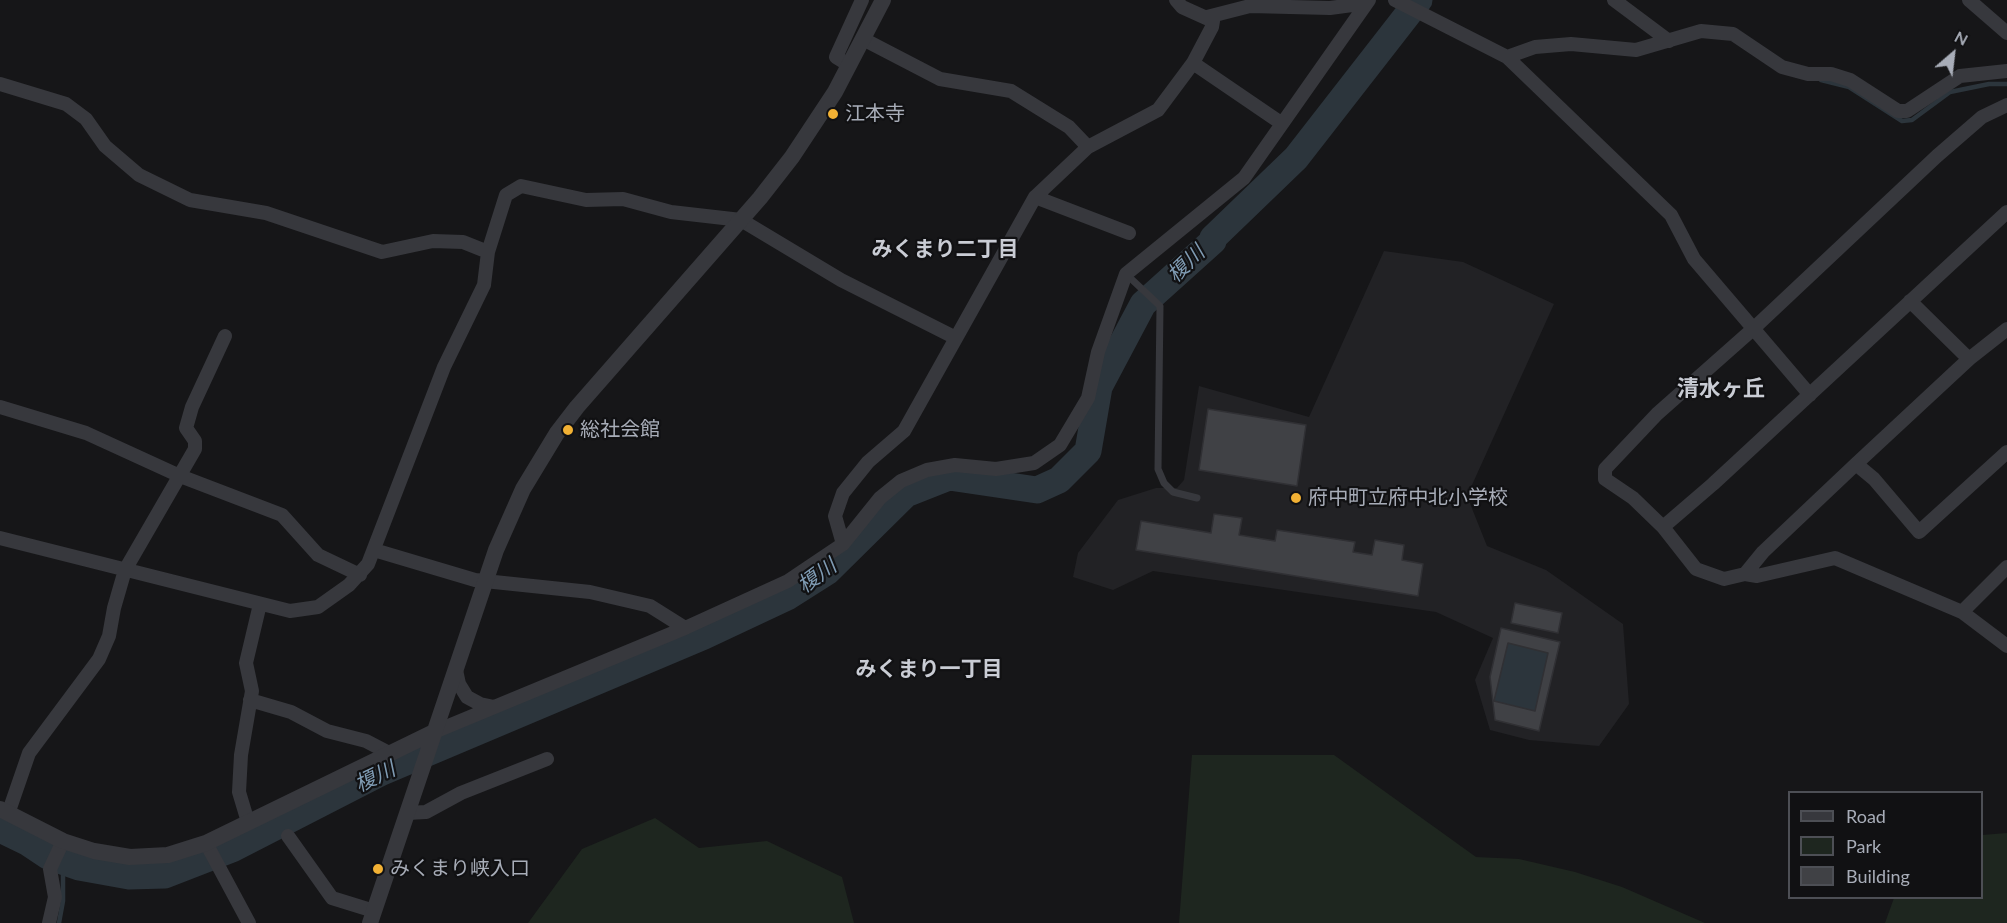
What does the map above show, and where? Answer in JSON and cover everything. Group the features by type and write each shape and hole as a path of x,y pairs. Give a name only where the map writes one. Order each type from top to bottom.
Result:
{"street":[{"path":"849,65 836,57 862,0"},
{"path":"288,836 332,898 372,917 486,581 509,519 539,461 557,433 741,220 807,136 849,65 883,0"},
{"path":"843,544 835,516 843,493 868,462 904,431 1035,197 1088,147 1158,110 1193,63 1213,21 1182,7 1176,0"},
{"path":"1395,0 1507,57 1671,215 1694,259 1810,395"},
{"path":"1614,0 1669,41"},
{"path":"1969,0 2007,33"},
{"path":"1207,17 1250,6 1330,8 1368,1"},
{"path":"225,336 192,407 186,428 195,441 195,448 125,570 109,636 99,658 28,753 4,810 63,841 94,851 130,857 168,855 206,843 388,753 433,737 494,707 685,628 788,581 843,544 880,498 901,481 927,470 955,465 996,469 1034,463 1060,445 1088,398 1098,352 1126,274 1244,178 1368,1"},
{"path":"1507,57 1535,47 1571,44 1636,50 1701,31 1733,34 1782,67 1808,74 1830,74 1850,80 1898,111 1907,111 1960,76 2007,71"},
{"path":"863,39 940,79 1011,91 1069,127 1088,147"},
{"path":"1193,63 1281,123"},
{"path":"0,84 66,104 86,119 105,146 139,175 190,200 266,213 382,252 434,241 463,242 488,252"},
{"path":"2007,105 1982,117 1937,156 1753,329 1657,414 1605,469 1605,479 1633,498 1663,527 1696,568 1724,579 1745,574 1757,576 1835,558 1962,612 2007,646"},
{"path":"0,538 290,611 318,606 360,575 374,549 444,367 484,285 488,252 506,195 521,186 586,200 623,199 671,212 741,220 841,280 956,339"},
{"path":"1035,197 1129,233"},
{"path":"1663,527 1810,395 2007,212"},
{"path":"1910,301 1969,359"},
{"path":"1745,574 1763,552 1856,464 1969,359 2007,329"},
{"path":"0,407 86,433 180,476 282,515 318,555 360,575"},
{"path":"1856,464 1874,479 1919,532 2007,452"},
{"path":"374,549 475,580 590,592 650,606 685,628"},
{"path":"1962,612 2007,567"},
{"path":"248,822 238,792 241,755 252,690 246,663 260,604"},
{"path":"456,670 459,684 467,697 480,705 494,707"},
{"path":"250,700 291,712 327,731 366,741 388,753"},
{"path":"407,813 426,812 461,793 547,759"},
{"path":"49,923 55,897 50,869 63,841"},
{"path":"206,843 249,923"}],"lane":[{"path":"1126,274 1160,306 1158,470 1164,483 1173,492 1197,498"}],"shaded area":[{"name":"府中町立府中北小学校","path":"1384,251 1463,262 1554,304 1467,496 1487,546 1546,570 1623,624 1629,704 1599,746 1529,740 1490,730 1475,680 1493,638 1436,612 1153,571 1113,590 1073,577 1078,553 1118,500 1156,488 1177,488 1184,480 1199,386 1309,417"},
{"path":"1508,643 1548,653 1535,711 1494,701"}],"green space":[{"path":"1192,755 1334,755 1476,857 1519,859 1575,872 1622,887 1705,923 1179,923"},
{"path":"655,818 699,848 767,841 842,877 854,923 528,923 582,849"},
{"path":"2007,833 2007,923 1885,923 1894,899 1983,899 1983,835"}],"building":[{"path":"1208,409 1306,425 1297,486 1199,470"},
{"path":"1214,514 1242,518 1239,535 1275,541 1277,530 1355,542 1353,552 1372,555 1375,540 1404,545 1402,560 1423,564 1418,596 1136,550 1141,521 1211,533"},
{"path":"1515,603 1562,613 1558,633 1511,623"},
{"path":"1501,628 1560,642 1539,731 1495,720 1490,677","holes":["1508,643 1548,653 1535,711 1494,701"]}],"waterway":[{"name":"榎川","path":"0,829 27,842 48,856 79,867 129,876 165,875 232,849 382,772 704,636 787,597 828,571 906,494 949,477 1037,490 1059,480 1088,451 1099,387 1143,304 1213,241 1213,238 1296,158 1419,0"},
{"path":"1821,80 1849,87 1902,121 1912,120 1950,92 1989,84 2007,84"},
{"path":"59,923 63,901 63,861"}],"place":[{"name":"江本寺","path":"833,114"},
{"name":"総社会館","path":"568,430"},
{"name":"府中町立府中北小学校","path":"1296,498"},
{"name":"みくまり峡入口","path":"378,869"}],"district":[{"name":"みくまり二丁目","path":"945,249"},
{"name":"清水ヶ丘","path":"1721,389"},
{"name":"みくまり一丁目","path":"929,669"}]}
